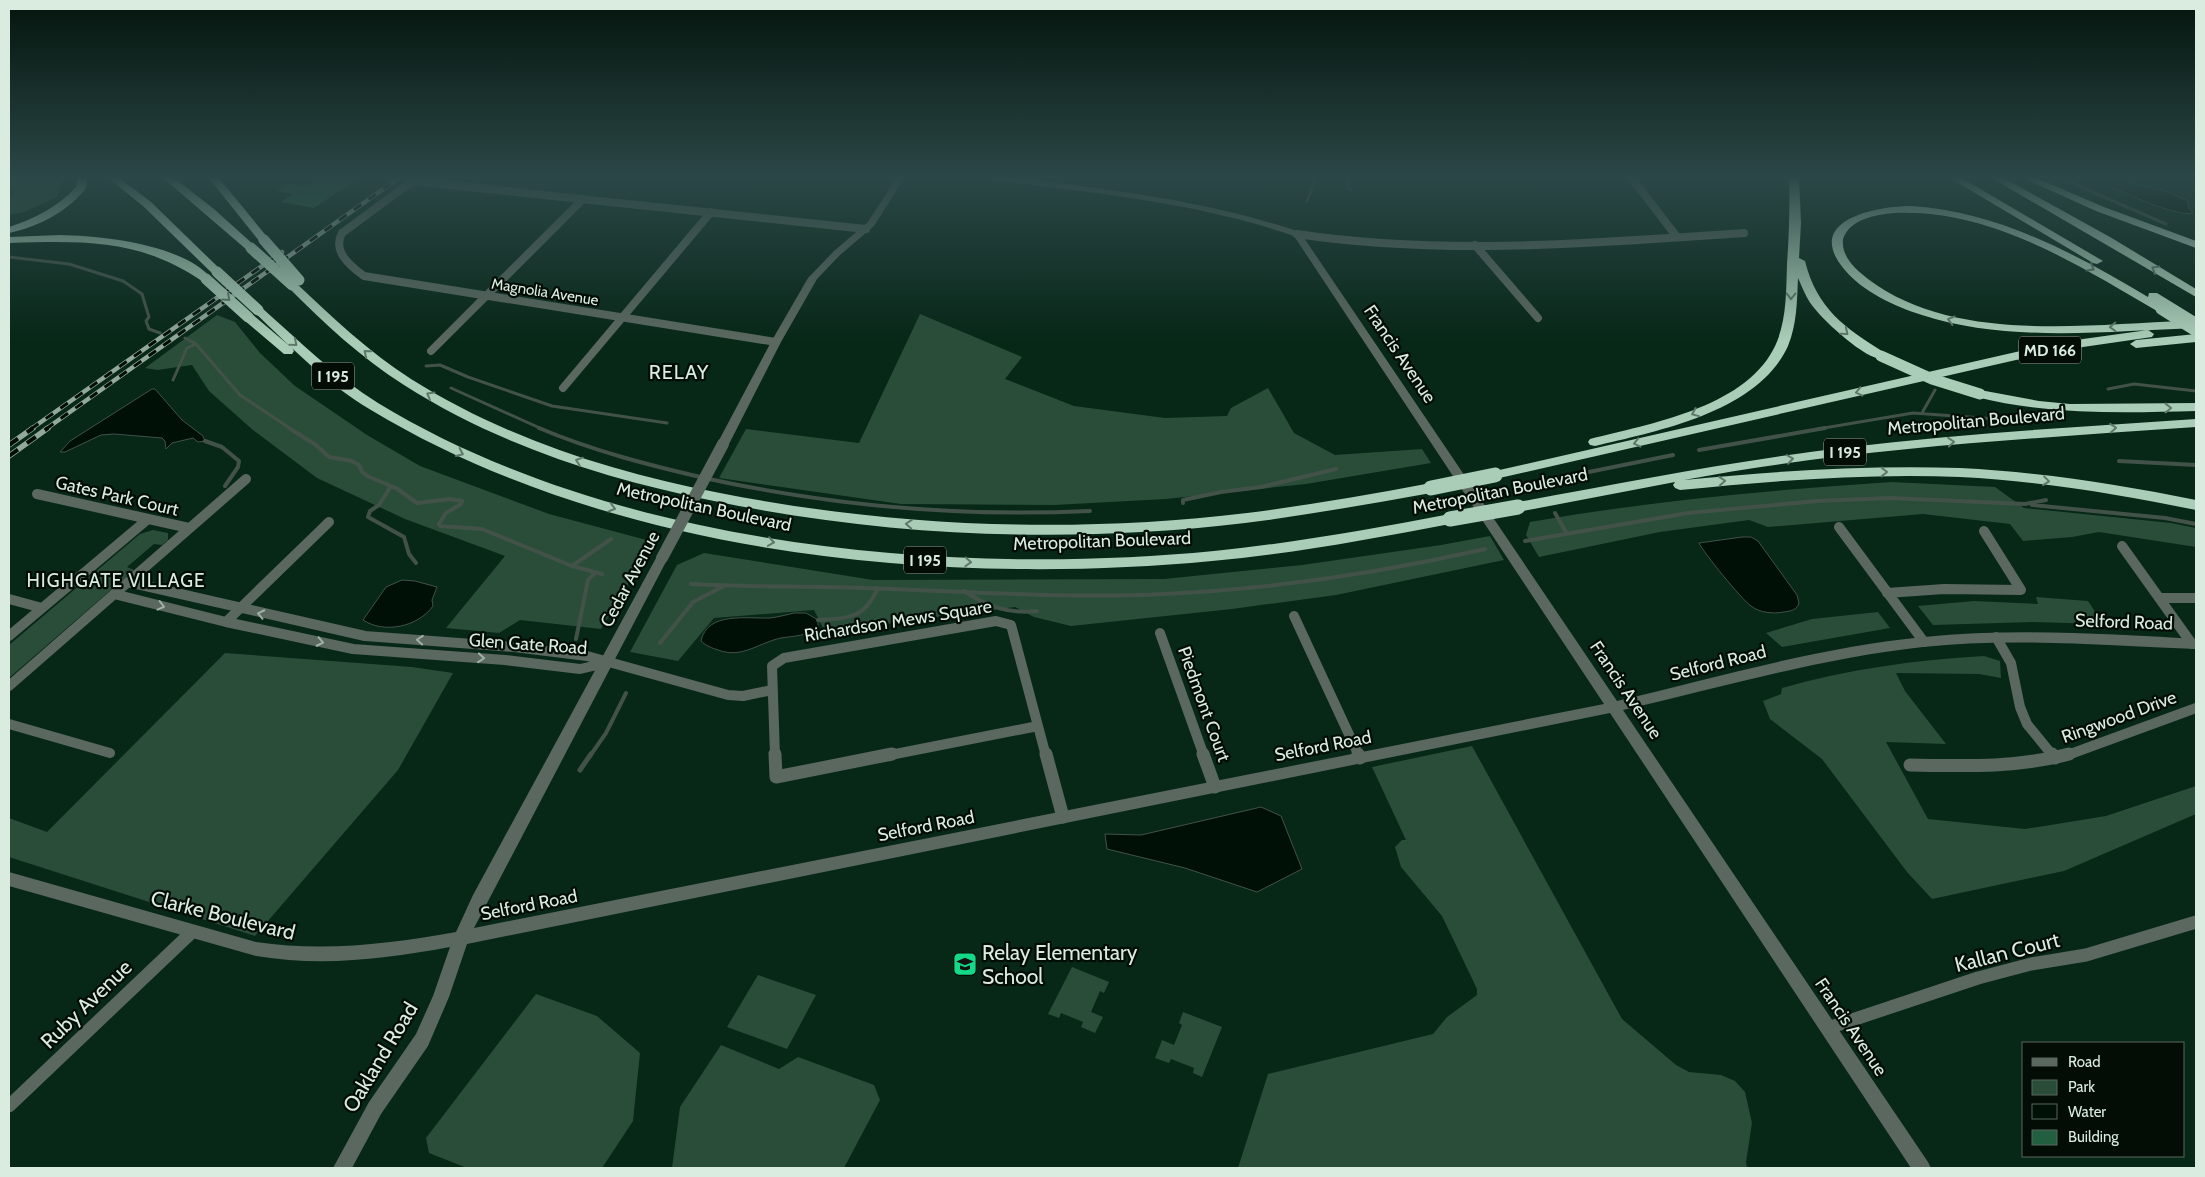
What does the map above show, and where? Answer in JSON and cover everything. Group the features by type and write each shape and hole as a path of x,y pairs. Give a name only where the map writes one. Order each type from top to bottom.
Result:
{"highway":[{"path":"175,232 217,272 253,314"},
{"name":"Metropolitan Boulevard","path":"233,232 295,282 362,350 394,373 454,409 494,429 583,463 697,494 776,509 937,527 1092,530 1172,526 1293,513 1352,504 1492,471 2083,343 2196,330"},
{"path":"258,232 295,282"},
{"path":"1492,471 1636,432 1689,415 1717,404 1755,380 1767,368 1785,339 1791,307 1794,232"},
{"path":"1797,232 1802,279 1810,296 1834,323 1852,338 1881,356 1932,379 1980,394 2039,405 2070,408 2196,407"},
{"path":"1841,232 1838,235 1837,246 1842,259 1850,270 1866,284 1906,305 1958,322 2012,329 2185,323"},
{"path":"2017,232 2088,266 2196,330"},
{"path":"2049,232 2196,323"},
{"path":"2094,232 2196,294"},
{"path":"2161,232 2196,245"},
{"path":"9,240 72,239 144,248 187,264 253,314"},
{"name":"Metropolitan Boulevard","path":"253,314 312,372 370,408 498,470 616,510 695,528 758,540 842,552 924,560 1003,563 1090,563 1174,560 1302,546 1719,469 1851,451 2046,433 2196,424"},
{"path":"1906,381 2152,341 2196,338"},
{"path":"1518,507 1625,491 1726,480 1891,472 1978,474 2035,480 2140,494 2196,505"}],"street":[{"name":"Magnolia Avenue","path":"343,232 337,242 338,247 355,271 368,278 776,342"},
{"path":"431,351 549,232"},
{"path":"563,388 694,232"},
{"name":"Cedar Avenue","path":"461,938 479,900 607,663 776,342 813,278 837,253 862,232"},
{"path":"1291,232 1320,238 1414,245 1475,245 1677,237 1744,232"},
{"path":"1673,232 1677,237"},
{"name":"Francis Avenue","path":"1297,234 1922,1168"},
{"path":"1475,245 1538,318"},
{"path":"9,686 246,478"},
{"name":"Gates Park Court","path":"37,494 189,528"},
{"path":"9,636 148,519"},
{"path":"226,622 329,522"},
{"path":"1838,527 1924,642"},
{"path":"1887,593 1944,589 2021,590 1984,531"},
{"path":"2122,546 2194,644"},
{"name":"Glen Gate Road","path":"128,582 239,609 365,636 514,647 587,656 607,663"},
{"name":"Glen Gate Road","path":"114,594 226,622 353,648 505,660 580,669 607,663"},
{"path":"2159,598 2196,598"},
{"path":"9,599 42,608"},
{"path":"1294,616 1360,758"},
{"name":"Richardson Mews Square","path":"1038,726 776,777 772,666 784,658 996,622 1005,622 1011,625 1014,629 1063,817"},
{"name":"Piedmont Court","path":"1160,632 1215,787"},
{"name":"Selford Road","path":"461,938 1614,707 1849,652 1924,642 1996,637 2194,644"},
{"name":"Ringwood Drive","path":"1996,637 2010,659 2014,671 2019,705 2024,719 2033,734 2054,758"},
{"path":"607,663 670,678 728,695 743,696 772,690"},
{"name":"Ringwood Drive","path":"1910,765 1990,765 2054,758 2093,748 2171,716 2196,708"},
{"path":"9,724 110,753"},
{"name":"Clarke Boulevard","path":"9,879 192,932 286,955 315,957 357,954 461,938"},
{"name":"Kallan Court","path":"1828,1028 1978,978 2031,964 2086,954 2196,922"},
{"name":"Ruby Avenue","path":"9,1106 192,932"},
{"name":"Oakland Road","path":"342,1168 375,1108 422,1040 441,997 461,938"}],"green space":[{"path":"920,314 1022,357 1005,379 1074,406 1165,418 1227,416 1231,408 1268,388 1294,433 1335,455 1422,449 1431,463 1306,484 1166,499 1054,505 901,504 719,478 746,429 859,443"},
{"path":"217,315 235,322 260,353 295,386 367,435 420,466 549,514 654,542 601,629 520,620 499,633 446,628 505,556 405,519 317,478 253,430 209,391 192,365 157,370 145,368"},
{"path":"1892,482 1995,487 2024,508 2171,523 2196,528 2196,547 2099,532 2072,537 2023,541 2010,524 1923,514 1768,527 1749,520 1660,532 1539,557 1526,535 1530,522 1620,508 1755,493"},
{"path":"153,530 168,533 168,540 162,545 154,544 127,567 134,570 9,678 9,645 140,534"},
{"path":"1490,536 1504,560 1336,595 1232,609 1071,626 1034,617 1015,607 825,632 814,610 714,618 678,661 630,652 677,565 704,553 873,580 1164,579 1302,565"},
{"path":"2036,597 2088,601 2103,624 2033,622 1933,625 1918,606 1974,601 2038,604"},
{"path":"1878,612 1890,628 1782,647 1766,633 1812,619"},
{"path":"225,653 412,667 453,673 398,770 255,936 9,857 9,818 47,832"},
{"path":"1984,656 2000,661 2001,678 1979,674 1896,673 1905,691 1946,744 1886,742 1928,819 2025,829 2106,816 2196,786 2196,814 2064,871 1932,899 1907,872 1822,759 1770,719 1763,701 1781,694 1782,688 1807,681 1907,663"},
{"path":"1472,746 1622,1019 1676,1065 1689,1072 1721,1075 1735,1081 1745,1092 1752,1123 1746,1162 1747,1168 1238,1168 1268,1074 1433,1034 1447,1017 1477,995 1477,989 1442,916 1401,867 1395,847 1402,840 1406,840 1372,767"},
{"path":"1072,967 1109,982 1104,993 1100,991 1091,1012 1103,1017 1095,1033 1081,1027 1083,1022 1061,1013 1059,1018 1048,1014"},
{"path":"758,975 816,995 787,1049 727,1027"},
{"path":"536,994 597,1016 640,1053 633,1121 602,1168 467,1168 429,1153 426,1138"},
{"path":"1183,1012 1222,1027 1202,1077 1193,1073 1194,1068 1171,1059 1169,1063 1155,1058 1162,1040 1174,1045 1182,1025 1179,1023"},
{"path":"721,1045 779,1069 798,1057 874,1085 880,1100 844,1168 672,1168 680,1107"}],"water":[{"path":"152,389 155,389 182,420 203,436 205,441 198,442 193,438 172,443 166,449 165,441 162,438 114,434 101,435 65,452 60,452 70,441"},
{"path":"1751,537 1758,541 1797,595 1799,603 1795,609 1787,612 1771,613 1762,612 1751,606 1723,576 1699,543"},
{"path":"402,580 415,581 437,587 432,600 433,606 427,613 419,619 400,626 381,627 363,620 386,587"},
{"path":"794,613 806,613 818,620 818,628 805,634 773,640 735,653 707,646 701,641 705,631 711,625 720,621 740,618 770,618"},
{"path":"1261,807 1281,816 1302,869 1257,892 1185,868 1107,849 1105,834 1141,835"}],"waterway":[{"path":"9,257 69,264 123,281 142,294 149,317 146,321 149,329 160,333"},
{"path":"185,338 196,344"},
{"path":"173,380 187,348 196,344"},
{"path":"196,344 240,395 291,429"},
{"path":"426,366 440,365 468,377 552,406 667,423"},
{"path":"2108,389 2134,384 2196,391"},
{"path":"451,388 542,429"},
{"path":"1922,413 1935,390"},
{"path":"1818,429 1913,413 2010,420 2065,419"},
{"path":"289,428 316,445 329,457 352,461 359,465 362,472 369,477 396,488 417,503 450,499 462,501 461,504 446,513 439,524 440,526 482,529 572,566"},
{"path":"539,428 580,444 644,463 709,479 803,496 851,503 946,511 1090,511"},
{"path":"1699,450 1825,428"},
{"path":"205,441 222,447 239,461 238,467 225,486"},
{"path":"1524,485 1673,455"},
{"path":"2119,461 2196,465"},
{"path":"1183,503 1183,500 1221,492 1261,487 1336,469"},
{"path":"391,486 379,505 370,511 368,517 404,537 409,554 416,563"},
{"path":"1567,534 1688,513 1817,501 1890,498 2025,504 2046,500"},
{"path":"2032,505 2165,518 2196,524"},
{"path":"1555,513 1567,534"},
{"path":"1525,541 1567,534"},
{"path":"572,566 611,539"},
{"path":"965,592 1089,596 1204,592 1326,579 1485,549"},
{"path":"572,566 602,574"},
{"path":"576,639 588,580 594,574"},
{"path":"691,584 878,589"},
{"path":"660,643 693,602 722,587"},
{"path":"818,620 838,619 854,615 867,606 878,589"},
{"path":"878,589 965,592"},
{"path":"965,592 981,601 999,608 1027,612 1037,611"},
{"path":"590,756 606,733 626,693"},
{"path":"580,770 591,754"}],"railway":[{"path":"46,429 323,232"},
{"path":"31,429 282,252"},
{"path":"9,445 33,428"},
{"path":"9,456 48,428"}],"place":[{"name":"Relay Elementary School","path":"965,964"}],"district":[{"name":"RELAY","path":"679,372"},
{"name":"HIGHGATE VILLAGE","path":"116,580"}]}
